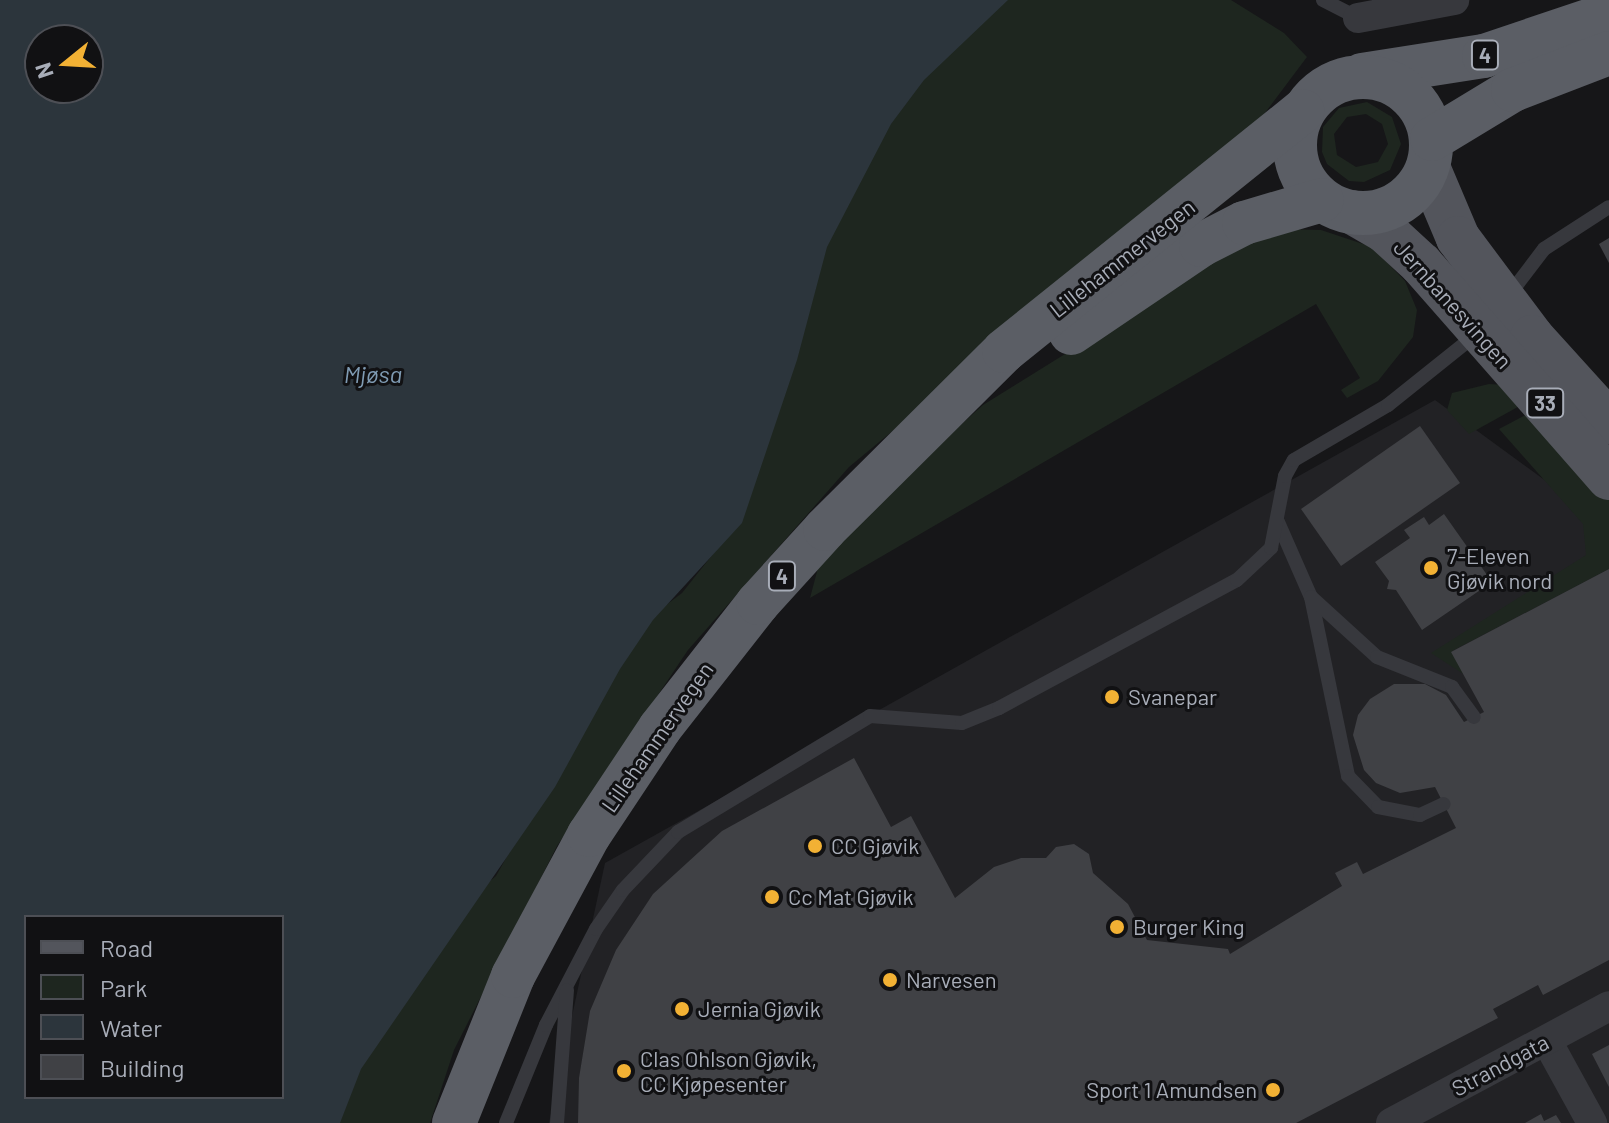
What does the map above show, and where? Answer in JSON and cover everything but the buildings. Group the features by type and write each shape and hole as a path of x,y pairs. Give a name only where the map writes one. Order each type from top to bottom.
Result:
{"highway":[{"name":"4","path":"1303,111 1335,82 1484,56 1609,14"},
{"name":"4","path":"1337,206 1384,211 1403,201 1430,153 1503,95 1609,53"},
{"path":"1356,77 1377,78 1413,98 1430,153"},
{"path":"1303,111 1296,130 1298,169 1337,206"},
{"name":"Lillehammervegen","path":"454,1123 533,937 589,835 660,728 758,603 825,529 1004,351 1303,111"},
{"name":"Lillehammervegen","path":"947,411 1201,245 1244,223 1337,206"}],"main road":[{"name":"Jernbanesvingen","path":"1430,153 1458,238 1493,315 1609,478"},
{"name":"Jernbanesvingen","path":"1337,206 1398,242 1493,315"},
{"name":"33","path":"1493,315 1532,337 1609,422"}],"street":[{"path":"1358,18 1454,0"},
{"name":"Strandgata","path":"1391,1123 1609,1006"},
{"path":"1547,1041 1592,1123"}],"lane":[{"path":"1323,0 1358,18"},
{"path":"506,1123 568,982 596,929 648,860 723,801 870,716 962,723 999,708 1237,580 1271,548 1285,476 1294,460 1388,405 1493,315 1544,249 1609,207"},
{"path":"1278,522 1311,597 1348,776 1378,807 1420,815 1444,804"},
{"path":"1311,597 1377,657 1418,669 1452,687 1474,717"},
{"path":"557,1123 568,982"}],"shaded area":[{"path":"1435,400 1609,527 1609,1123 549,1123 605,863"}],"green space":[{"path":"986,0 1231,0 1284,33 1307,57 1246,138 849,467 688,650 557,846 454,1050 430,1123 327,1123 451,914 496,876 634,629 682,593 725,539 816,243 865,149"},
{"path":"1367,102 1392,117 1401,144 1390,170 1364,182 1349,181 1327,164 1322,152 1323,127 1339,108","holes":["1366,114 1382,124 1388,144 1378,162 1356,167 1337,155 1334,134 1347,117"]},
{"path":"1283,229 1321,230 1372,247 1405,281 1417,310 1413,337 1378,381 1347,398 1341,390 1360,378 1316,304 810,598 819,564 902,477 983,405 1229,252"},
{"path":"1489,384 1506,385 1525,403 1469,434 1447,410 1452,393"},
{"path":"1531,412 1609,491 1609,569 1452,651 1465,675 1431,653 1586,555 1583,524 1499,429"}],"water":[{"name":"Mjøsa","path":"0,0 1008,0 924,80 891,124 827,247 797,360 742,523 653,620 620,669 555,787 361,1069 340,1123 0,1123"}],"place":[{"name":"7-Eleven Gjøvik nord","path":"1431,568"},
{"name":"Svanepar","path":"1112,697"},
{"name":"CC Gjøvik","path":"815,846"},
{"name":"Cc Mat Gjøvik","path":"772,897"},
{"name":"Burger King","path":"1117,927"},
{"name":"Narvesen","path":"890,980"},
{"name":"Jernia Gjøvik","path":"682,1009"},
{"name":"Clas Ohlson Gjøvik, CC Kjøpesenter","path":"624,1071"},
{"name":"Sport 1 Amundsen","path":"1273,1090"}]}
